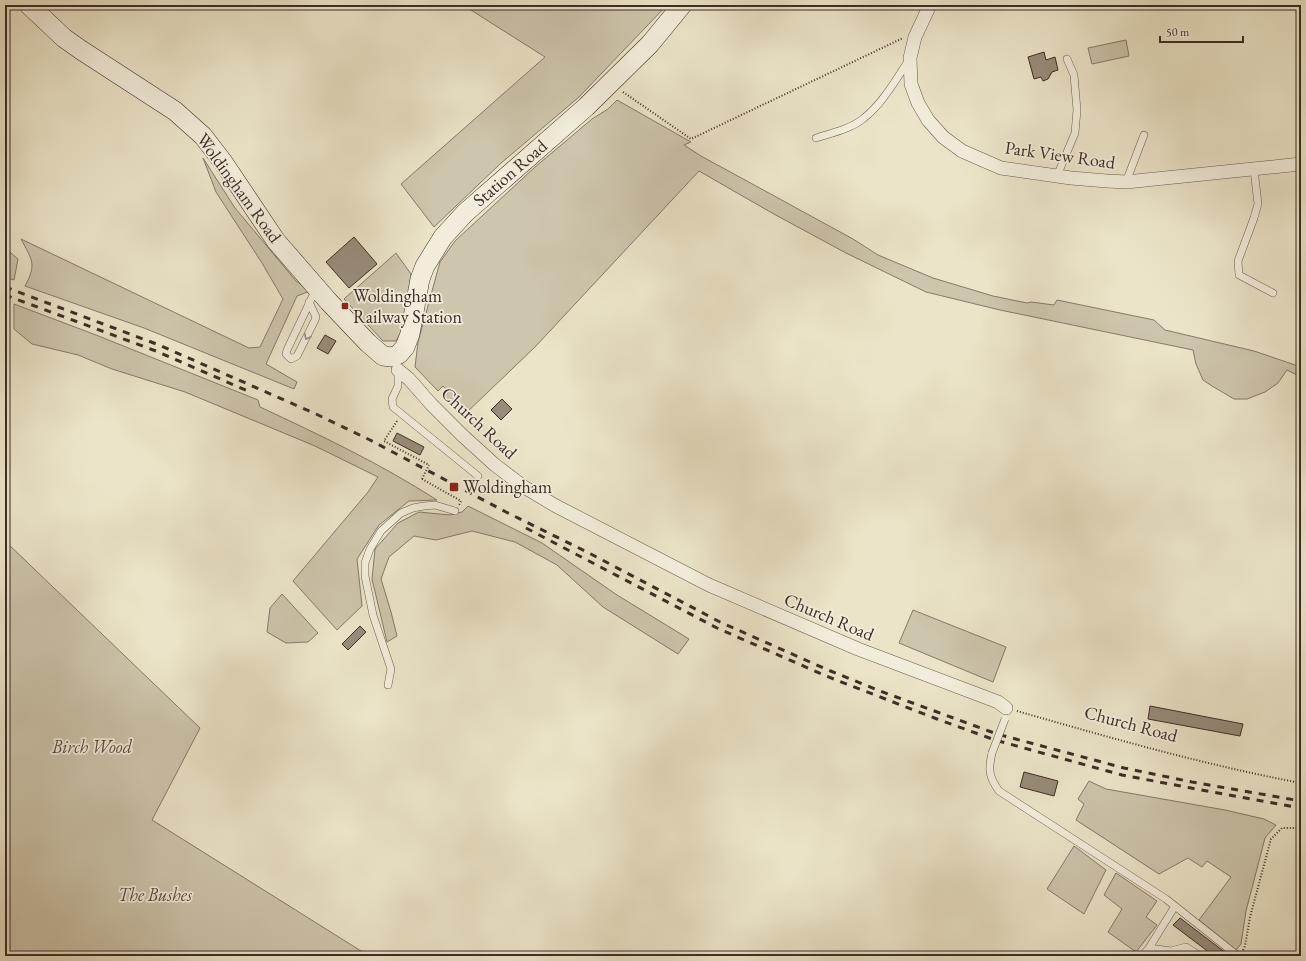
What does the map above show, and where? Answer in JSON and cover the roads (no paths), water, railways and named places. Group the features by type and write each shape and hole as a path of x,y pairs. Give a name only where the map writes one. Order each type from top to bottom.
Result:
{"street":[{"name":"Station Road","path":"396,363 407,343 420,279 442,237 465,213 586,107 650,44 682,5"},
{"name":"Park View Road","path":"930,5 915,37 910,58 911,84 918,103 928,120 943,137 962,151 1001,168 1057,176 1126,182 1301,164"},
{"name":"Woldingham Road","path":"36,8 64,38 175,111 203,136 223,162 313,295 334,308 381,354 396,363"},
{"name":"Church Road","path":"396,363 430,404 495,465 524,487 556,506 708,585 858,649 998,702 1005,714"}],"lane":[{"path":"816,138 852,126 864,118 877,105 910,58"},
{"path":"1057,176 1074,133 1077,110 1074,75 1067,59"},
{"path":"1126,182 1144,135"},
{"path":"1254,169 1258,204 1238,261 1239,274 1273,293"},
{"path":"313,295 316,317 315,320 297,356 291,358 287,356 286,352 313,295"},
{"path":"396,363 398,386 392,399 393,407 478,476"},
{"path":"388,685 391,670 373,615 365,576 365,563 370,549 381,531 401,513 413,508 435,505 456,511"},
{"path":"1005,714 992,753 990,764 990,773 993,783 999,791 1166,898 1240,954"},
{"path":"1144,956 1175,906"},
{"path":"1149,948 1164,953 1186,947 1200,956"}],"railway":[{"path":"5,287 159,345 316,414 370,440 720,622 828,670 880,691 997,734 1124,768 1192,782 1301,801"},
{"path":"5,295 156,351 250,392"},
{"path":"526,528 717,628 826,676 995,740 1122,775 1301,808"}],"place":[{"name":"Woldingham Railway Station","path":"345,306"},
{"name":"Woldingham","path":"454,487"}],"park label":[{"name":"Birch Wood","path":"92,747"},
{"name":"The Bushes","path":"155,895"}]}
